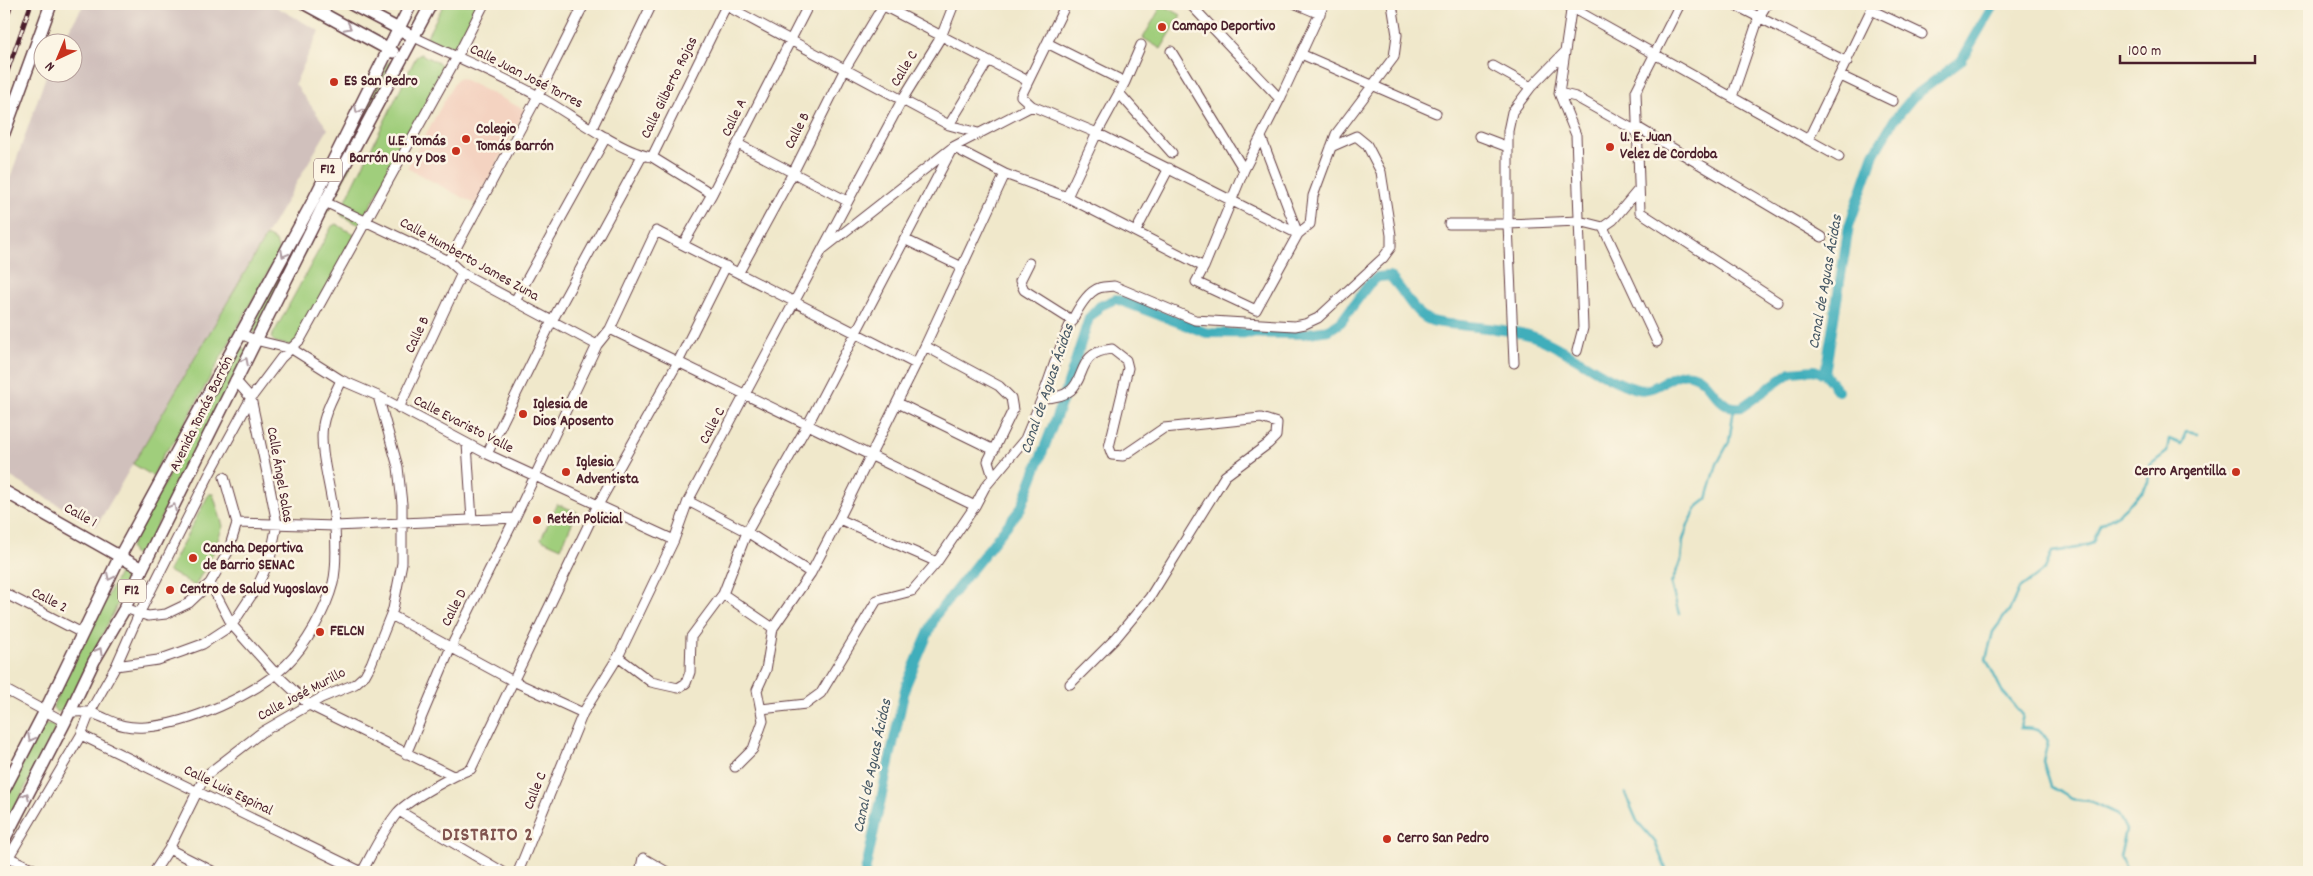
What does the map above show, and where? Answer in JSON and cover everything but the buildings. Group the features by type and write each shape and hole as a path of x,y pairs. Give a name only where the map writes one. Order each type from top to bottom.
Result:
{"main road":[{"path":"4,11 6,4"},
{"path":"4,133 51,4"},
{"path":"305,4 403,57"},
{"name":"Calle Juan José Torres","path":"351,4 414,37"},
{"name":"Avenida Tomás Barrón","path":"4,787 45,711 120,556 312,203 411,4"},
{"name":"Avenida Tomás Barrón","path":"4,840 94,661 125,608 142,569 325,202 431,4"},
{"name":"Calle 1","path":"4,491 142,569"}],"street":[{"path":"40,872 5,860 81,735 90,712 116,666 139,614 210,473 251,398 281,358 300,340 457,57 484,4"},
{"path":"449,261 538,96 583,6 571,4"},
{"path":"592,128 652,4"},
{"path":"725,4 949,125 978,133"},
{"name":"Calle Gilberto Rojas","path":"652,157 725,4"},
{"name":"Calle A","path":"684,243 712,194 789,39 809,4"},
{"path":"883,4 940,37 1028,81"},
{"name":"Calle B","path":"738,272 793,173 845,69 883,4"},
{"name":"Calle C","path":"518,872 583,713 618,657 674,540 688,502 796,301 847,201 902,100 940,37 954,4"},
{"path":"1066,4 1021,96 1032,106 1097,133 1232,199 1298,234"},
{"path":"1190,4 1280,99"},
{"path":"1296,4 1320,14"},
{"path":"1324,4 1280,99 1244,170 1196,282 1256,310 1298,234 1310,224 1313,196 1336,134 1394,57 1397,47 1396,20 1392,4"},
{"path":"1680,4 1636,91 1640,212 1778,302"},
{"path":"1733,4 1847,62"},
{"path":"1732,97 1759,17 1767,4"},
{"path":"1577,351 1583,328 1576,135 1560,93 1564,53 1572,6 1839,157"},
{"path":"1808,140 1841,76 1872,7 1922,34"},
{"name":"Calle Juan José Torres","path":"414,37 538,96 606,137 642,156 652,157 712,194"},
{"path":"1047,42 1126,82"},
{"path":"1067,197 1097,133 1126,82 1141,45"},
{"path":"1171,51 1244,170"},
{"path":"1514,362 1508,224 1508,130 1512,112 1531,87 1564,53"},
{"path":"1301,54 1436,113"},
{"path":"949,125 988,61"},
{"path":"1492,66 1531,87"},
{"path":"1841,76 1893,101"},
{"path":"1119,93 1172,153"},
{"path":"1560,93 1576,97 1637,130 1822,237"},
{"path":"823,249 953,147 1032,106"},
{"path":"761,710 806,704 821,693 877,600 912,590 937,562 993,477 1025,439 1073,321 1082,302 1092,292 1101,287 1114,286 1195,320 1295,326 1318,318 1383,258 1391,247 1391,235 1379,165 1367,145 1356,136 1330,147"},
{"path":"1479,136 1508,147"},
{"path":"515,301 606,137"},
{"path":"1261,137 1298,234"},
{"path":"738,144 847,201"},
{"path":"953,147 1005,174 1067,197 1204,267"},
{"path":"618,657 652,682 678,688 686,683 690,672 691,637 723,594 747,532 808,424 953,147"},
{"path":"486,454 552,321 642,156"},
{"path":"1136,231 1168,168"},
{"path":"735,767 753,749 763,720 757,690 766,670 773,628 811,573 839,519 898,403 1005,174"},
{"path":"1603,227 1613,220 1639,189"},
{"name":"Calle Humberto James Zuna","path":"325,202 367,220 449,261 462,273 597,345"},
{"path":"1449,224 1508,224 1580,220 1603,227 1657,342"},
{"name":"Calle D","path":"406,754 451,647 597,345 610,328 656,231 684,243"},
{"path":"904,239 962,267"},
{"path":"684,243 916,364"},
{"path":"1029,263 1020,281 1024,290 1073,321"},
{"path":"362,872 380,838 399,811 453,776 472,769 598,505 678,362 726,266"},
{"name":"Calle B","path":"399,408 462,273"},
{"path":"610,328 975,506"},
{"name":"Calle Evaristo Valle","path":"241,334 255,340 292,349 340,380 378,396 486,454 674,540"},
{"path":"925,346 999,386 1011,398 1013,410 988,461 993,477"},
{"path":"1042,398 1057,398 1071,392 1076,386 1083,367 1094,353 1112,349 1126,360 1128,368 1109,447 1112,455 1123,456 1164,428 1261,418 1277,424 1276,436 1225,476 1150,596 1116,638 1070,684"},
{"name":"Calle Ángel Salas","path":"116,666 158,660 174,655 203,644 232,625 242,613 257,587 270,559 277,524 251,398 236,380"},
{"path":"4,689 45,711 67,717 90,712 122,727 147,727 182,720 220,707 276,674 288,663 313,628 325,606 333,582 335,526 332,491 322,439 323,424 340,380"},
{"name":"Calle José Murillo","path":"154,872 169,849 205,776 262,732 309,705 355,684 365,675 391,615 402,563 402,524 398,467 378,396"},
{"path":"898,403 994,450"},
{"path":"467,444 472,520"},
{"path":"125,608 148,616 166,614 189,603 210,583 228,552 237,523 224,478"},
{"path":"688,502 747,532 811,573"},
{"path":"237,523 335,526 515,518"},
{"path":"839,519 937,562"},
{"path":"210,583 232,625 276,674 309,705 453,776"},
{"name":"Calle 2","path":"4,593 82,633"},
{"path":"723,594 773,628"},
{"path":"391,615 513,681 583,713"},
{"name":"Calle Luis Espinal","path":"81,735 362,872"},
{"path":"399,811 503,872"},
{"path":"169,849 214,872"},
{"path":"640,872 643,858 668,872"}],"shaded area":[{"path":"84,4 271,4 319,31 295,84 328,129 96,527 4,473 4,181 10,178 44,82 82,82 82,32 68,32"},
{"name":"Colegio Tomás Barrón","path":"461,78 525,110 475,204 407,168 456,80"}],"green space":[{"path":"444,4 480,4 453,56 428,46 426,38"},
{"name":"Camapo Deportivo","path":"1162,5 1181,15 1161,49 1143,38"},
{"path":"421,54 444,66 445,70 360,225 342,216 341,210 416,57"},
{"path":"391,62 395,64 398,70 327,212 262,330 254,333 251,327 386,64"},
{"path":"336,224 355,235 297,347 275,342 271,338 332,226"},
{"path":"266,236 276,241 279,252 175,441 164,453 153,476 133,464"},
{"path":"241,348 247,352 143,552 137,555 133,554 130,547 237,350"},
{"path":"209,494 213,494 223,526 213,553 195,586 168,571"},
{"path":"557,504 577,512 561,548 541,539"},
{"path":"121,569 130,575 129,581 65,710 57,712 53,708 54,703"},
{"path":"43,725 53,725 55,730 4,828 4,800"}],"waterway":[{"name":"Canal de Aguas Ácidas","path":"865,872 906,685 936,615 1021,508 1063,399 1089,318 1100,306 1116,299 1207,333 1302,334 1329,330 1341,322 1369,284 1378,277 1389,276 1416,310 1431,321 1505,330 1532,336 1558,348 1596,371 1637,389 1644,390 1677,375 1691,374 1704,382 1726,404 1733,407 1742,407 1791,372 1814,370 1825,374 1849,226 1874,154 1894,120 1913,97 1961,61 1994,4"},
{"name":"Canal de Aguas Ácidas","path":"1825,374 1838,391"},
{"path":"1679,614 1671,584 1681,561 1683,540 1688,525 1698,506 1707,499 1717,464 1729,442 1734,408"},
{"path":"2128,872 2120,857 2126,830 2118,814 2090,801 2072,799 2051,787 2043,761 2048,741 2037,730 2020,728 2023,715 2002,691 1986,659 1993,632 2010,609 2019,589 2045,569 2052,552 2093,543 2100,524 2118,514 2142,492 2148,482 2150,465 2167,452 2169,439 2181,444 2186,432 2198,434"},
{"path":"1625,793 1637,821 1655,842 1667,872 1689,872"}],"railway":[{"path":"4,81 31,4"}],"place":[{"name":"Camapo Deportivo","path":"1162,27"},
{"name":"ES San Pedro","path":"334,82"},
{"name":"Colegio Tomás Barrón","path":"466,139"},
{"name":"U. E. Juan Velez de Cordoba","path":"1610,147"},
{"name":"U.E. Tomás Barrón Uno y Dos","path":"456,151"},
{"name":"Iglesia de Dios Aposento","path":"523,414"},
{"name":"Iglesia Adventista","path":"566,472"},
{"name":"Cerro Argentilla","path":"2236,472"},
{"name":"Retén Policial","path":"537,520"},
{"name":"Cancha Deportiva de Barrio SENAC","path":"193,558"},
{"name":"Centro de Salud Yugoslavo","path":"170,590"},
{"name":"FELCN","path":"320,632"},
{"name":"Cerro San Pedro","path":"1387,839"}],"district":[{"name":"DISTRITO 2","path":"488,836"}]}
